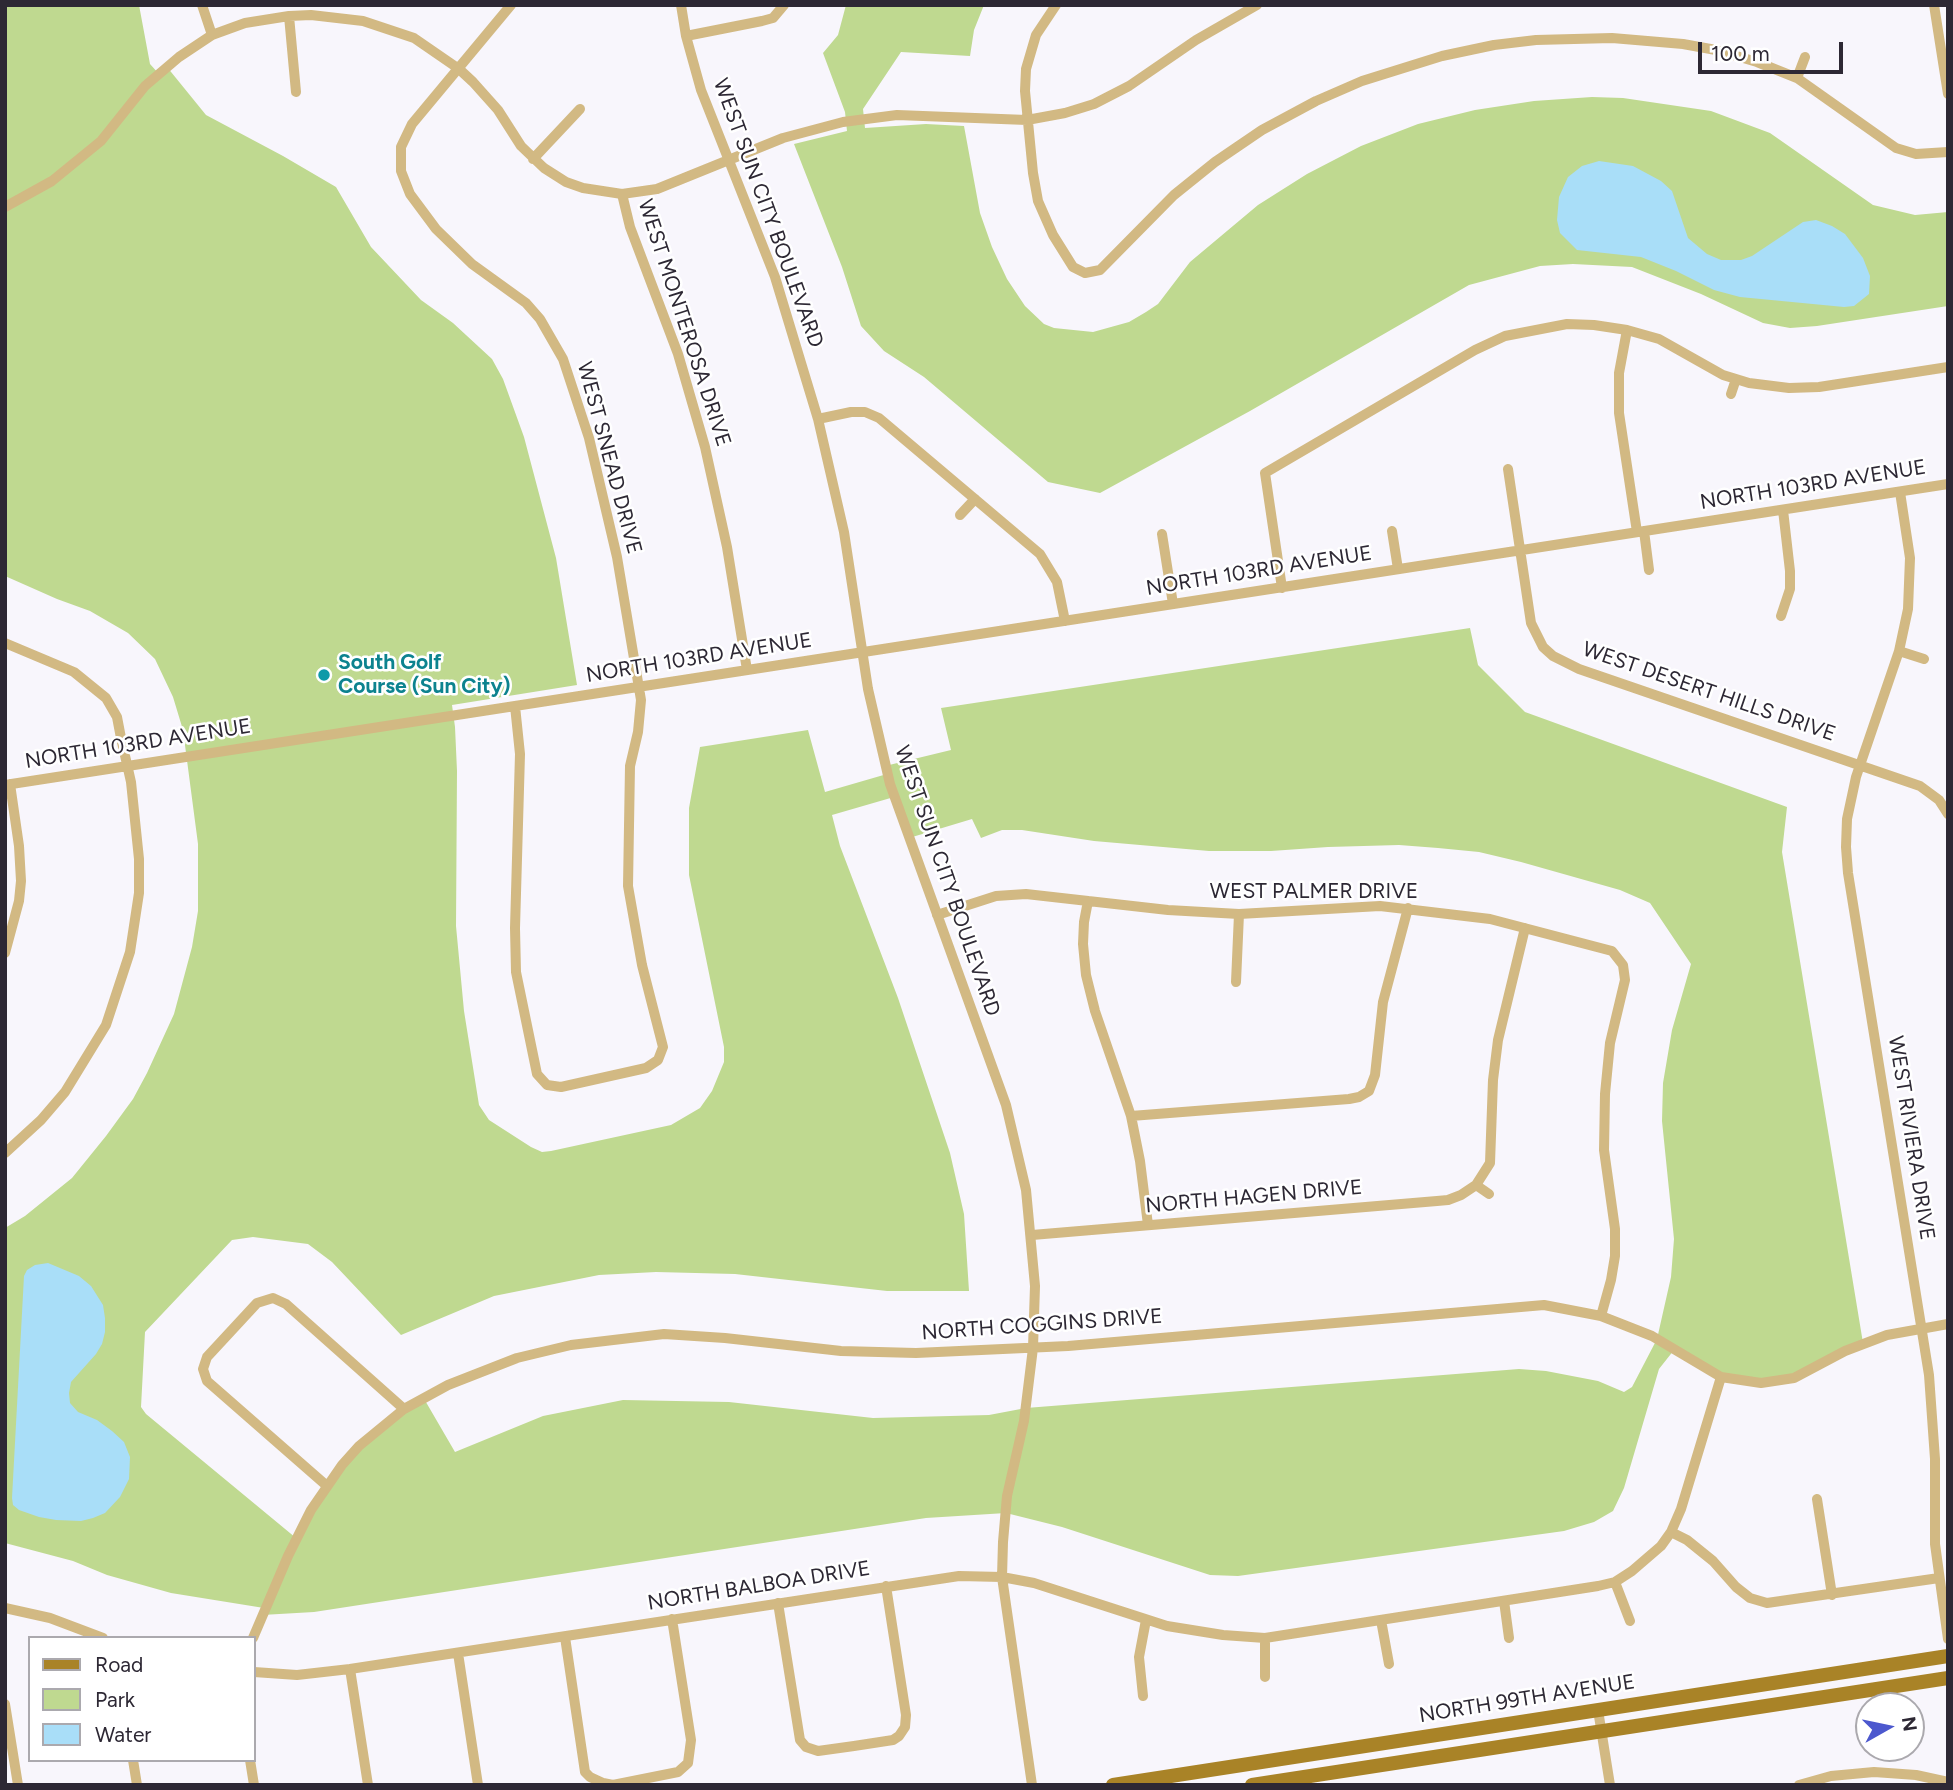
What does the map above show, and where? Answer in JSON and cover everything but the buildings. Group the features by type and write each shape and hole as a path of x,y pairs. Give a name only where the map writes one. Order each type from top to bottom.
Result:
{"main road":[{"name":"NORTH 99TH AVENUE","path":"1117,1784 1948,1656"},
{"name":"NORTH 99TH AVENUE","path":"1252,1785 1948,1678"}],"street":[{"path":"202,5 212,35"},
{"name":"WEST SNEAD DRIVE","path":"511,5 405,135 401,147 401,171 410,194 436,229 472,264 526,303 540,319 563,359 589,438 607,507 639,687 640,717 630,766 628,886 642,965 663,1047 658,1060 652,1066 561,1087 547,1085 537,1074 516,972 520,754 514,706"},
{"name":"WEST SUN CITY BOULEVARD","path":"681,5 686,36 701,90 775,277 818,419 844,532 874,720 890,783 1006,1105 1026,1190 1035,1286 1033,1348 1024,1421 1007,1496 1002,1577 1032,1785"},
{"path":"686,36 773,18 784,5"},
{"path":"1056,5 1043,21 1030,51 1025,91 1032,173 1044,217 1063,254 1073,267 1085,273 1104,266 1174,195 1215,162 1262,130 1351,86 1388,72 1493,45 1536,40 1632,39 1716,50 1758,62 1797,78 1896,148 1916,154 1948,152"},
{"path":"1934,5 1948,94"},
{"path":"5,207 52,181 78,161 101,141 145,86 179,57 212,35 246,23 311,10 363,21 414,38 459,69 498,110 521,146 533,159 566,182 598,192 622,194 657,190 799,133 881,116 940,115 1027,120 1065,113 1108,97 1250,7"},
{"path":"289,16 296,92"},
{"path":"1797,78 1805,57"},
{"path":"533,159 580,109"},
{"name":"WEST MONTEROSA DRIVE","path":"622,194 630,227 678,354 705,446 727,547 747,670"},
{"path":"1282,588 1265,473 1505,335 1567,324 1628,330 1659,339 1723,375 1769,386 1819,387 1948,367"},
{"path":"1628,330 1618,391 1620,426 1649,570"},
{"path":"1731,394 1736,379"},
{"path":"818,419 851,412 865,412 879,418 1040,554 1057,582 1065,621"},
{"name":"WEST DESERT HILLS DRIVE","path":"1508,469 1531,623 1544,647 1553,656 1579,669 1920,786 1939,800 1948,814"},
{"name":"NORTH 103RD AVENUE","path":"8,784 1948,484"},
{"name":"WEST RIVIERA DRIVE","path":"1900,492 1910,558 1910,593 1899,651 1860,764 1847,819 1848,873 1922,1328 1932,1407 1936,1544 1948,1639"},
{"path":"960,515 975,499"},
{"path":"1781,616 1790,589 1783,510"},
{"name":"NORTH 103RD AVENUE","path":"1392,531 1398,569"},
{"path":"1162,534 1173,604"},
{"path":"5,643 74,672 106,698 117,717 137,829 139,893 130,952 106,1025 65,1092 41,1120 5,1153"},
{"path":"1899,651 1924,659"},
{"path":"5,953 19,901 20,881 19,846 8,784"},
{"name":"WEST PALMER DRIVE","path":"937,915 996,896 1026,894 1168,910 1239,914 1380,906 1490,919 1612,951 1623,965 1625,980 1610,1042 1605,1094 1604,1150 1615,1229 1615,1256 1601,1316"},
{"path":"1088,901 1083,944 1086,975 1095,1011 1131,1116 1148,1225"},
{"path":"1131,1116 1349,1099 1368,1091 1375,1074 1386,992 1408,908"},
{"path":"1237,982 1239,914"},
{"path":"1489,1194 1476,1185 1490,1163 1493,1080 1498,1041 1525,928"},
{"name":"NORTH HAGEN DRIVE","path":"1032,1235 1448,1200 1476,1185"},
{"path":"327,1486 207,1381 203,1369 207,1357 257,1303 273,1298 286,1304 404,1409"},
{"name":"NORTH COGGINS DRIVE","path":"254,1636 296,1539 327,1486 359,1446 404,1409 448,1385 517,1358 571,1345 632,1336 691,1335 797,1347 886,1353 1033,1348 1544,1305 1601,1316 1652,1336 1721,1377 1761,1383 1794,1378 1863,1343 1887,1335 1948,1324"},
{"name":"NORTH BALBOA DRIVE","path":"256,1672 297,1675 350,1670 959,1576 1002,1577 1188,1630 1265,1638 1615,1582 1647,1559 1671,1532 1681,1509 1721,1377"},
{"path":"1817,1499 1832,1595"},
{"path":"1671,1532 1688,1540 1750,1598 1767,1603 1939,1578"},
{"path":"1615,1582 1630,1621"},
{"path":"778,1603 800,1740 806,1747 818,1751 854,1746 892,1740 899,1736 905,1727 906,1716 886,1586"},
{"path":"1504,1601 1509,1638"},
{"path":"5,1608 50,1618 98,1636"},
{"path":"565,1637 585,1772 590,1777 613,1785 685,1769 692,1752 671,1619"},
{"path":"1143,1696 1139,1657 1146,1620"},
{"path":"1381,1620 1389,1664"},
{"path":"1265,1638 1265,1677"},
{"path":"458,1653 478,1785"},
{"path":"350,1670 368,1785"},
{"path":"5,1704 18,1785"},
{"path":"1598,1710 1610,1785"},
{"path":"133,1762 137,1785"},
{"path":"250,1762 254,1785"},
{"path":"1799,1785 1831,1776 1874,1772 1916,1774 1948,1782"}],"green space":[{"name":"South Golf Course (Sun City)","path":"5,5 139,5 150,64 159,74 167,67 206,115 336,187 371,247 421,300 453,323 492,359 503,379 524,437 556,558 577,685 452,705 457,771 456,926 464,1011 479,1105 489,1120 531,1147 542,1152 551,1151 671,1125 700,1108 712,1091 724,1062 724,1047 689,875 689,808 700,747 808,730 825,792 887,774 885,766 951,750 941,708 1470,628 1478,665 1525,712 1787,807 1782,852 1863,1343 1776,1381 1721,1377 1674,1350 1659,1369 1624,1488 1613,1511 1594,1522 1564,1531 1238,1576 1210,1575 1062,1527 1006,1513 926,1518 314,1612 262,1615 264,1608 171,1593 107,1575 73,1561 5,1543 5,1228 25,1216 72,1178 133,1099 147,1073 174,1014 192,947 198,911 198,844 183,730 173,697 155,659 128,633 90,611 5,576","holes":["894,797 909,838 972,819 981,838 1002,830 1022,830 1094,841 1209,851 1399,845 1438,848 1479,852 1521,862 1620,890 1650,903 1691,964 1672,1030 1663,1083 1662,1121 1674,1239 1671,1277 1657,1339 1632,1387 1624,1392 1598,1381 1519,1369 1026,1408 989,1415 873,1418 729,1402 623,1400 543,1416 455,1452 423,1397 342,1465 296,1538 146,1414 141,1407 145,1332 232,1240 253,1237 308,1244 332,1262 401,1335 494,1296 599,1275 656,1272 735,1274 887,1291 969,1291 964,1214 950,1153 898,998 840,846 832,815"]},
{"path":"846,5 984,5 974,30 970,56 901,52 863,109 865,128 926,124 964,126 980,213 992,247 1007,279 1025,306 1044,324 1054,328 1093,332 1129,322 1146,312 1158,304 1190,262 1258,205 1307,174 1361,146 1418,124 1475,110 1534,101 1592,97 1623,98 1711,111 1770,133 1873,205 1915,215 1948,212 1948,306 1790,328 1763,323 1701,294 1632,267 1573,264 1540,266 1469,285 1250,411 1100,493 1048,482 924,377 884,351 861,326 842,267 794,144 847,131 845,112 823,53 838,35"}],"water":[{"path":"1599,161 1633,166 1661,181 1672,191 1688,238 1707,254 1721,260 1741,260 1752,256 1803,222 1816,220 1832,226 1845,234 1863,258 1870,276 1869,294 1854,306 1844,307 1740,297 1714,290 1641,257 1577,250 1560,233 1557,220 1559,197 1568,177 1582,166"},
{"path":"48,1263 79,1276 91,1286 103,1305 105,1332 102,1344 71,1382 70,1403 78,1412 97,1420 112,1431 124,1442 130,1457 129,1479 120,1497 105,1513 81,1521 39,1517 19,1510 13,1505 12,1498 24,1276 27,1270 35,1265"}],"place":[{"name":"South Golf Course (Sun City)","path":"324,675"}]}
